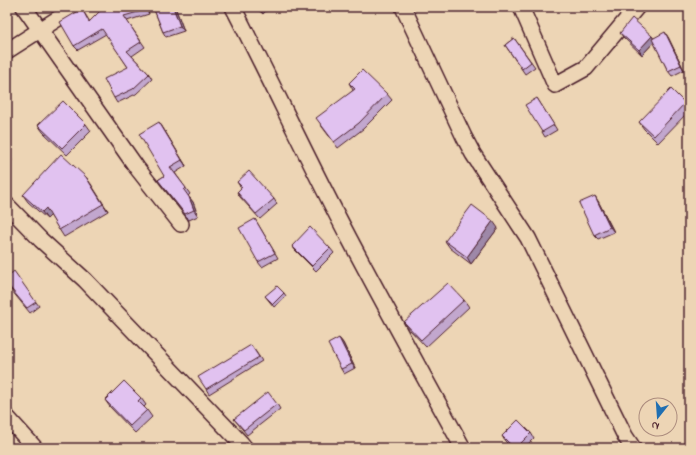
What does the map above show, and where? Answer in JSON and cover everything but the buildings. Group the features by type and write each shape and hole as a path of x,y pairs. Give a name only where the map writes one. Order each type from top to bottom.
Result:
{"street":[{"path":"24,7 137,168 181,224"},
{"path":"7,52 76,7"},
{"path":"233,7 350,240 463,448"},
{"path":"403,7 473,154 528,238 625,436 633,448"},
{"path":"521,7 555,86 586,68 637,7"},
{"path":"7,205 85,280 245,448"},
{"path":"7,417 35,448"}]}
